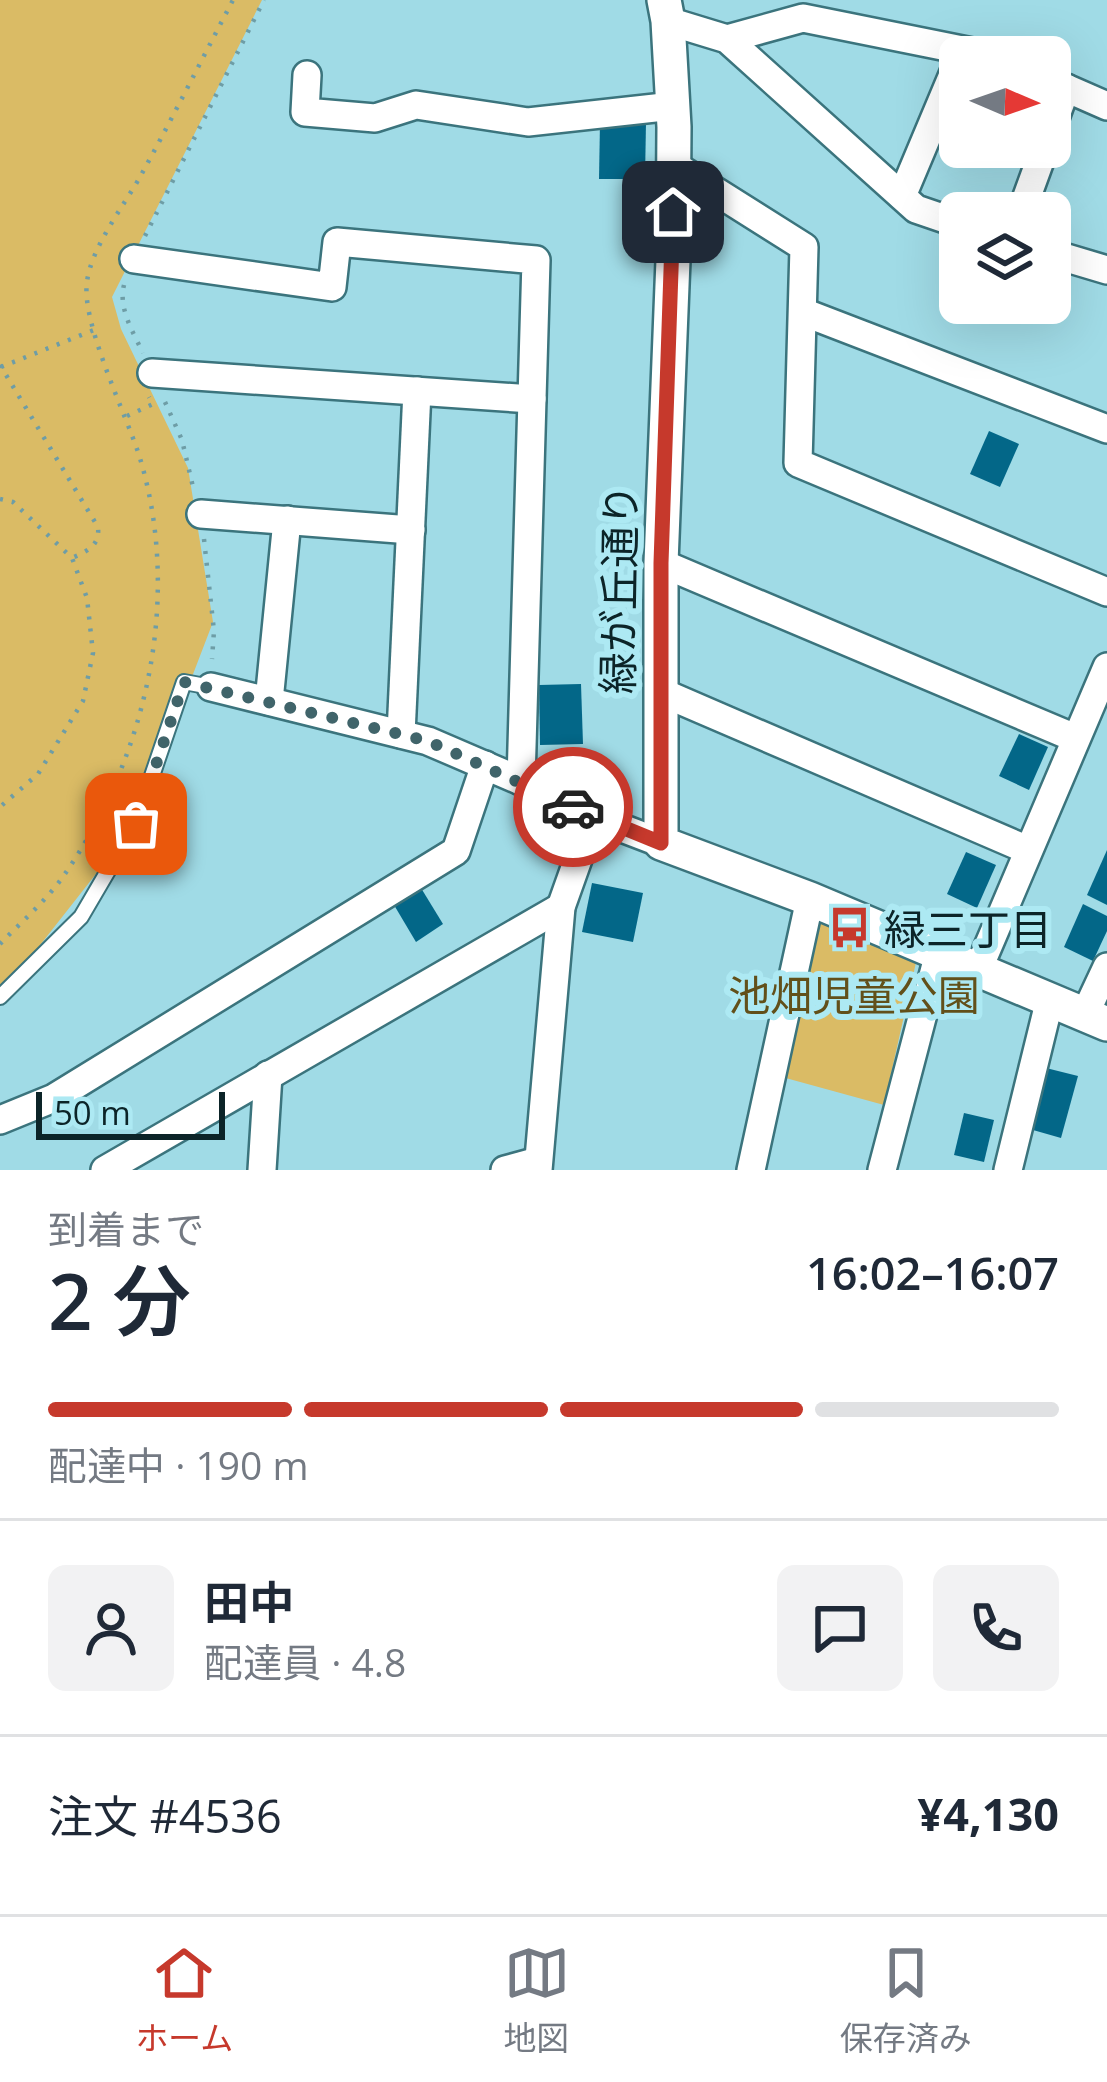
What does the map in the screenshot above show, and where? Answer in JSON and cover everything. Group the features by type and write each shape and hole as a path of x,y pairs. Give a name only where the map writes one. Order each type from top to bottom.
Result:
{"street":[{"path":"666,11 727,39 916,208 939,216"},
{"name":"緑が丘通り","path":"661,843 661,563 674,165 666,11"},
{"path":"727,39 803,18 939,50"},
{"path":"307,75 305,112 375,118 416,105 528,122 673,106"},
{"path":"1071,90 1107,106"},
{"path":"902,196 939,108"},
{"path":"674,165 804,247 798,463 1107,592"},
{"path":"134,259 332,287 337,242 536,260 521,781"},
{"path":"1071,259 1107,270"},
{"path":"803,312 1107,429"},
{"path":"152,373 532,399"},
{"path":"401,734 417,391"},
{"path":"201,514 411,530"},
{"path":"269,701 287,520"},
{"path":"661,563 1075,738"},
{"path":"978,970 1107,667"},
{"path":"211,687 428,741 593,817 810,899 1096,1019 1107,968"},
{"path":"661,692 1028,850"},
{"path":"0,1120 54,1098 456,851 484,765"},
{"path":"506,1170 538,1165 562,907 593,817"},
{"path":"751,1170 810,899"},
{"path":"105,1170 146,1159 268,1076 562,907"},
{"path":"882,1170 939,953"},
{"path":"1008,1170 1050,1000"},
{"path":"262,1170 268,1076"}],"lane":[{"path":"0,997 81,917 136,824 184,682 211,687"}],"path":[{"path":"0,944 59,882 98,823 129,753 148,680 158,613 157,534 140,458 94,330 86,283 92,261 233,0"},
{"path":"211,687 214,631 201,514 182,440 127,319 122,293 134,259 265,0"},
{"path":"72,558 97,542 98,527 0,366 94,330"},
{"path":"0,499 13,502 72,558 87,598 93,653 82,701 38,775 0,807"}],"green space":[{"path":"0,0 262,0 112,297 121,329 188,468 213,622 136,823 0,996"},
{"name":"池畑児童公園","path":"815,916 917,958 884,1105 782,1077"}],"building":[{"path":"600,122 646,122 645,179 599,179"},
{"path":"989,431 1019,444 1000,487 970,474"},
{"path":"581,684 583,744 540,745 539,685"},
{"path":"1019,734 1048,747 1029,790 999,776"},
{"path":"1107,850 1107,905 1087,895"},
{"path":"966,852 996,865 977,908 947,894"},
{"path":"592,883 643,893 633,942 582,932"},
{"path":"421,888 443,924 416,942 394,905"},
{"path":"1083,904 1107,916 1107,931 1093,961 1064,947"},
{"path":"1042,1067 1078,1076 1061,1138 1026,1128"},
{"path":"964,1113 994,1120 984,1162 954,1155"}],"way so far":[{"path":"136,824 184,682 428,741 573,807"}],"place":[{"name":"緑三丁目","path":"850,928"}],"route":[{"path":"573,807 661,843 661,563 673,212"}]}
